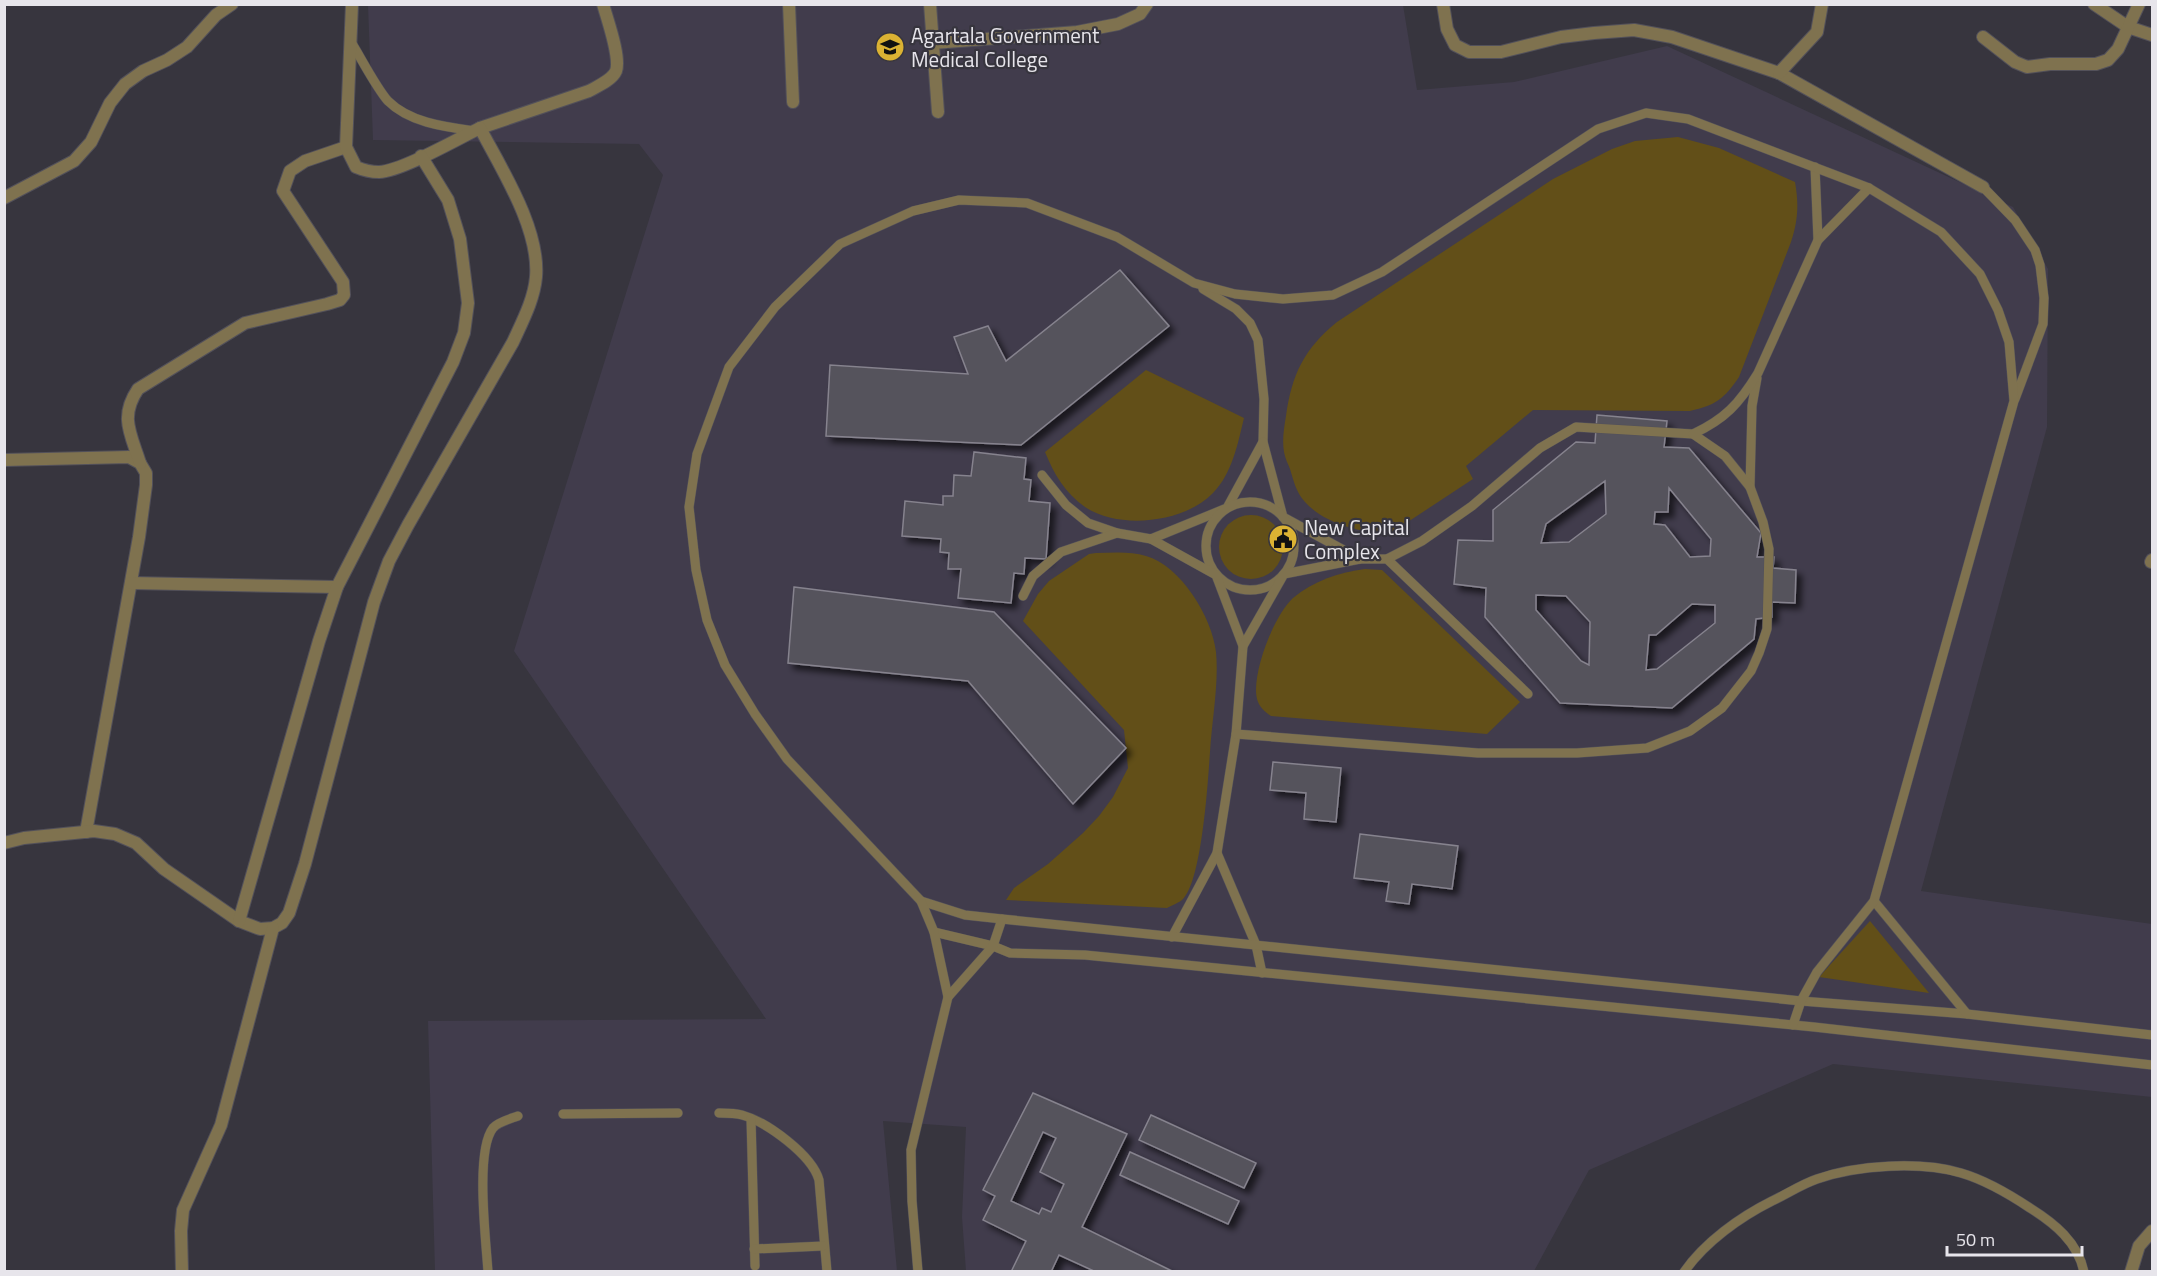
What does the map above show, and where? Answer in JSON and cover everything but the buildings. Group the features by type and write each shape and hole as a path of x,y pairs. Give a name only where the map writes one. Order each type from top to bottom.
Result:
{"street":[{"path":"4,198 74,162 91,142 110,103 125,84 143,71 167,60 187,47 216,15 232,4"},
{"path":"352,4 346,147 356,167 380,172 399,166 478,129 589,91 605,82 616,71 617,58 603,4"},
{"path":"789,4 793,102"},
{"path":"930,4 938,112"},
{"path":"933,43 1077,32 1118,24 1140,14 1147,4"},
{"path":"1443,4 1447,29 1455,45 1469,52 1501,52 1561,37 1634,30 1672,37 1779,73 1983,187"},
{"path":"1779,73 1817,32 1822,4"},
{"path":"2094,4 2128,27 2152,35"},
{"path":"1983,37 2015,62 2027,67 2050,64 2096,64 2108,60 2118,49 2139,4"},
{"path":"4,843 24,838 86,832 115,834 136,843 164,869 239,921 260,929 273,928 282,923 289,913 298,889 374,602 389,561 508,350 529,306 536,277 534,250 524,219 510,186 478,129"},
{"path":"86,832 131,583 146,485 146,473 140,464 127,420 129,403 138,389 245,323 340,300 344,295 343,282 283,191 290,171 305,161 346,147"},
{"path":"239,921 319,641 337,587 453,362 464,333 468,303 460,239 448,200 421,156"},
{"path":"4,460 129,457 140,464"},
{"path":"131,583 337,587"},
{"path":"182,1272 183,1210 221,1125 273,928"},
{"path":"2131,1272 2139,1246 2152,1231"}],"lane":[{"path":"351,42 387,100 400,111 443,127 478,129"},
{"path":"1194,283 1235,294 1283,299 1333,295 1382,272 1598,129 1646,113 1689,119 1869,188 1941,232 1980,274 1998,310 2009,342 2014,401"},
{"path":"1815,166 1818,240"},
{"path":"1793,1025 1817,972 1874,901 2014,401 2043,324 2044,298 2040,265 2035,250 2015,220 1983,187"},
{"path":"1041,475 1066,505 1088,523 1117,533 1151,539 1228,584 1242,589 1258,589 1272,584 1284,574 1360,559 1387,559 1422,541 1472,506 1540,448 1576,427 1693,434 1720,420 1746,393 1758,373 1818,240 1869,188"},
{"path":"918,1272 912,1201 911,1150 948,998 934,932 921,901 787,759 755,714 725,665 707,620 696,570 689,507 697,454 729,367 775,307 840,244 913,211 959,200 1027,203 1117,237 1236,309 1250,323 1258,340 1264,399 1263,442 1283,517 1291,530 1294,545 1292,560 1244,646 1236,734 1217,853 1172,937"},
{"path":"1750,487 1752,406 1758,373"},
{"path":"1236,734 1478,753 1577,753 1647,748 1690,731 1722,708 1751,671 1767,629 1769,549 1764,522 1750,487 1725,456 1693,434"},
{"path":"1244,646 1216,575 1208,561 1205,546 1208,531 1215,518 1227,508 1263,442"},
{"path":"1151,539 1241,502 1257,502 1272,507 1283,517 1360,559"},
{"path":"1023,596 1033,576 1061,552 1117,533"},
{"path":"1387,559 1528,694"},
{"path":"1217,853 1256,945 1262,973"},
{"path":"921,901 965,915 1802,1001 1967,1014 2152,1035"},
{"path":"1874,901 1967,1014"},
{"path":"948,998 993,946 1002,919"},
{"path":"934,932 993,946 1010,953 1085,955 1793,1025 2152,1065"},
{"path":"562,1114 678,1113"},
{"path":"719,1113 743,1115 760,1122 786,1141 816,1168 819,1180 825,1270"},
{"path":"488,1272 484,1150 486,1140 494,1126 518,1116"},
{"path":"752,1119 755,1266"},
{"path":"1684,1272 1692,1260 1716,1238 1753,1211 1817,1179 1876,1166 1920,1167 1961,1173 2008,1194 2042,1216 2070,1240 2082,1259 2084,1272"},
{"path":"754,1249 823,1246"}],"shaded area":[{"name":"New Capital Complex","path":"368,5 1403,5 1417,90 1514,82 1667,46 2013,207 2048,269 2047,427 1921,891 2152,924 2152,1097 1833,1064 1589,1170 1534,1271 966,1271 962,1217 966,1127 883,1121 897,1271 435,1271 428,1021 766,1019 514,651 663,175 639,144 373,140"},
{"path":"1678,137 1719,148 1795,182 1797,212 1791,242 1739,377 1724,396 1707,406 1690,411 1533,410 1466,466 1473,479 1388,535 1344,526 1313,510 1305,502 1297,491 1285,456 1284,430 1292,387 1301,363 1326,332 1337,322 1553,179 1612,149 1635,141"},
{"path":"1146,370 1244,418 1225,477 1213,493 1201,503 1169,517 1133,521 1115,519 1085,507 1072,496 1056,475 1045,452"},
{"path":"1251,515 1269,521 1277,529 1283,547 1277,565 1269,573 1251,579 1233,573 1225,565 1219,547 1225,529 1233,521"},
{"path":"1089,554 1140,554 1171,570 1193,595 1201,609 1216,652 1216,689 1206,806 1199,852 1190,888 1183,899 1167,908 1006,900 1014,888 1048,864 1099,816 1113,797 1128,768 1124,730 1023,621 1038,594 1049,581"},
{"path":"1365,569 1382,570 1520,702 1487,734 1271,716 1261,707 1257,699 1257,675 1272,631 1286,606 1301,592 1318,582 1346,572"},
{"path":"1870,921 1929,993 1819,977"}],"place":[{"name":"Agartala Government Medical College","path":"890,47"},
{"name":"New Capital Complex","path":"1283,539"}]}
